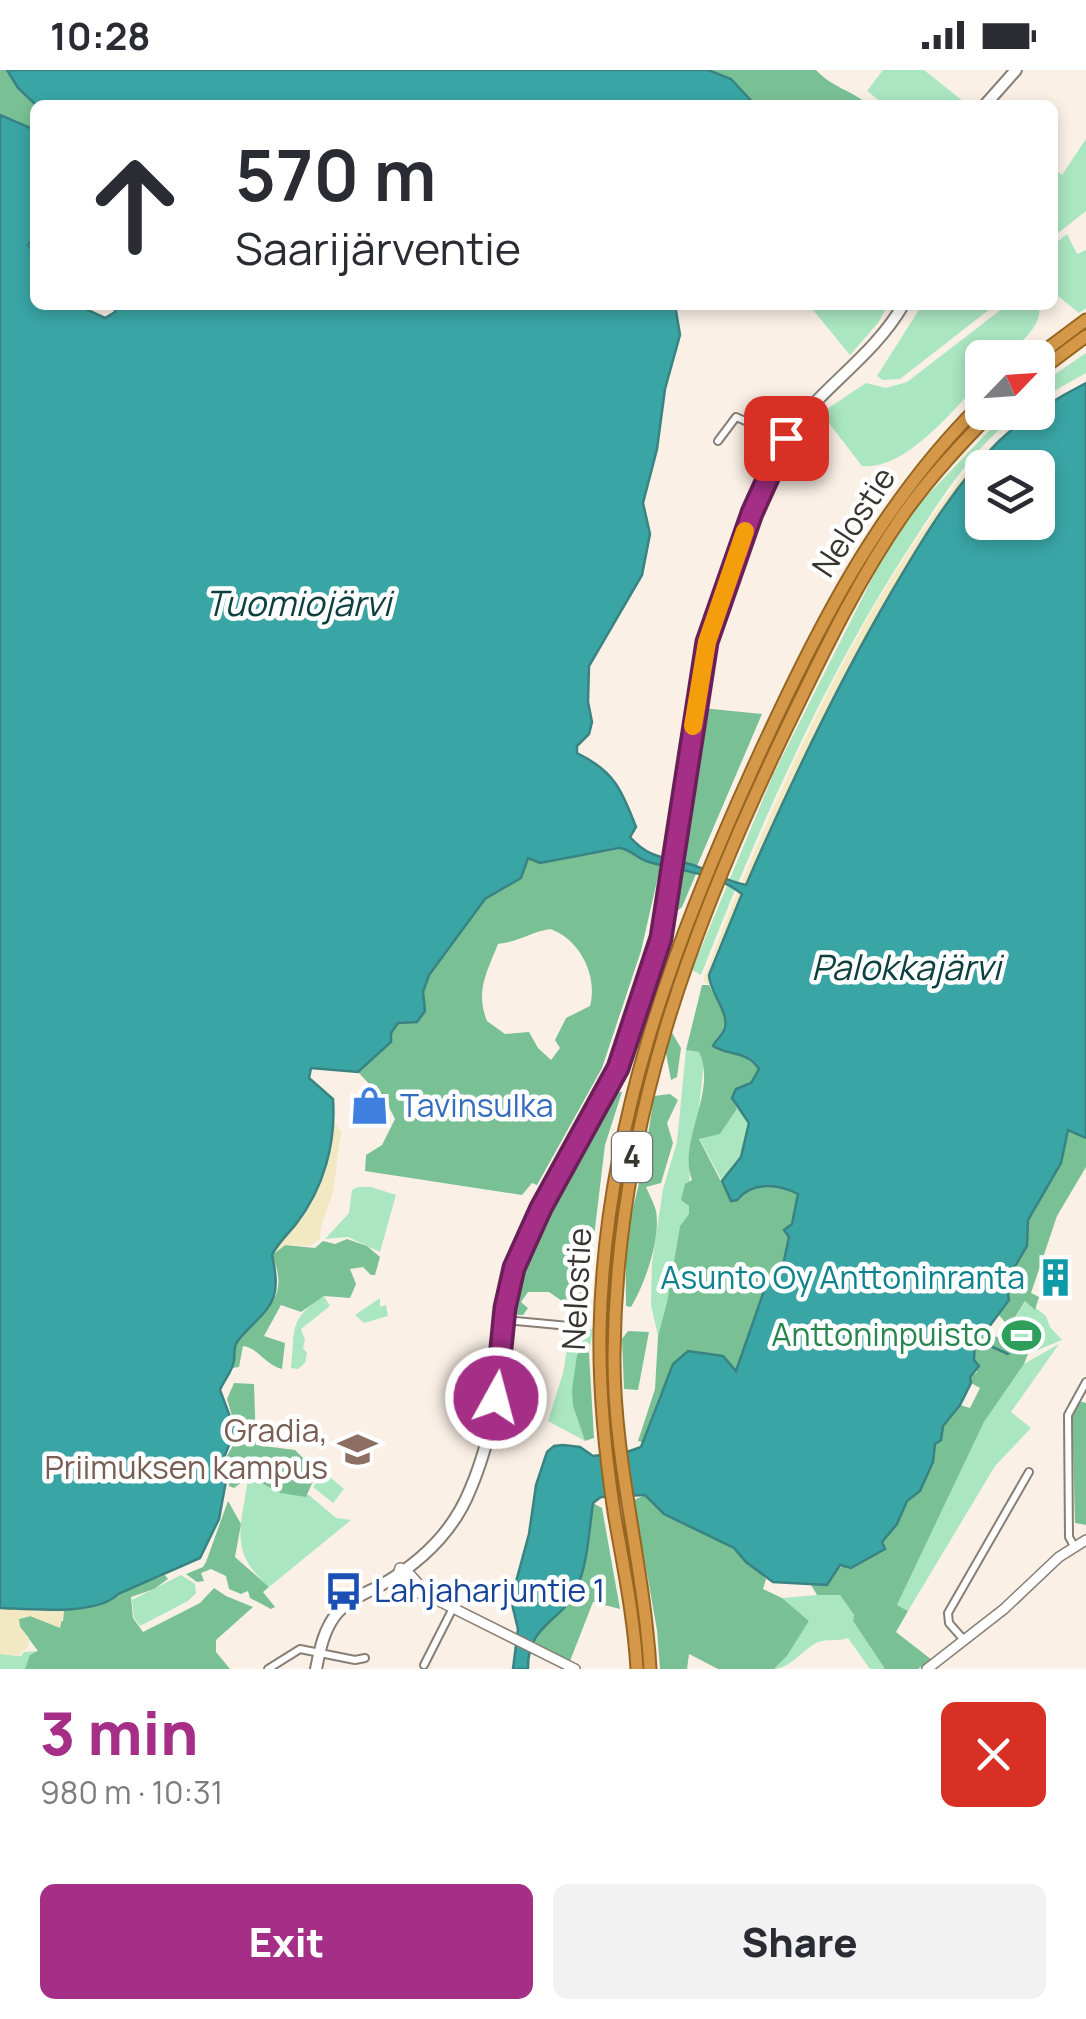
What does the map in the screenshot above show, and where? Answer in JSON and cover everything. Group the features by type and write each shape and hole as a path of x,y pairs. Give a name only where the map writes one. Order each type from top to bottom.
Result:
{"highway":[{"path":"1055,343 1086,320"},
{"path":"1055,358 1086,336"},
{"path":"1062,352 1086,348"},
{"name":"Nelostie","path":"611,1440 616,1291 630,1168 640,1117 674,1001 717,886 716,870 782,704 849,574 899,498 965,421"},
{"name":"Nelostie","path":"637,1669 600,1335 610,1196 622,1129 647,1036 704,880 716,870 875,558 904,512 975,430"},
{"name":"Nelostie","path":"620,1506 644,1598 650,1669"}],"main road":[{"path":"989,100 1016,70"},
{"path":"316,1669 326,1632 338,1612 373,1583 401,1571 427,1550 458,1515 478,1470 496,1398 509,1287 528,1234 618,1068 661,938 707,642 752,513 786,438 814,403 884,336 901,310"}],"street":[{"path":"718,442 736,417 786,438"},
{"path":"505,1320 569,1326"},
{"path":"1074,1546 1069,1537 1068,1415 1086,1382"},
{"path":"965,1641 950,1623 948,1613 1028,1472"},
{"path":"927,1669 1086,1540"},
{"path":"401,1571 415,1592 575,1669"},
{"path":"424,1665 453,1608"},
{"path":"268,1669 294,1650 355,1660 364,1658"}],"green space":[{"path":"0,70 7,70 31,100 30,128 0,115"},
{"path":"708,70 816,70 862,100 750,100 731,79"},
{"path":"883,70 924,70 962,100 879,100 867,91"},
{"path":"1086,139 1086,211 1058,233 1058,172 1062,175"},
{"path":"1067,234 1077,254 1086,250 1086,308 1079,313 1058,296 1058,241"},
{"path":"813,310 885,310 850,355"},
{"path":"919,310 989,310 900,379 883,380 877,376"},
{"path":"1001,310 1039,310 1037,320 1023,340 965,340 965,398 911,449 878,465 862,466 821,413 866,383 886,388 907,382"},
{"path":"1086,353 1086,373 1055,390 1055,374"},
{"path":"990,430 1000,430 980,450 971,450"},
{"path":"965,456 965,468 914,540 823,698 771,807 701,975 692,970 773,775 881,561 919,504"},
{"path":"702,708 762,714 697,866 678,863 700,752"},
{"path":"627,848 640,859 661,863 641,951 602,1068 537,1185 532,1183 522,1195 365,1171 366,1155 382,1145 395,1119 387,1103 358,1072 391,1042 398,1023 417,1023 425,1011 423,992 429,975 485,899 521,878 528,858 540,863","holes":["550,929 561,934 584,960 592,994 590,1006 566,1018 555,1040 560,1048 551,1060 529,1032 505,1034 487,1021 482,991 498,944"]},
{"path":"678,868 696,874 682,907 671,916"},
{"path":"702,985 709,985 723,1013 721,1033 715,1040 721,1051 739,1052 759,1069 751,1084 732,1098 737,1109 720,1134 699,1139 731,1201 763,1187 798,1193 782,1271 766,1285 736,1372 660,1394 642,1442 638,1441 655,1389 658,1336 680,1226 689,1214 689,1206 681,1200 685,1184 692,1180 689,1149 704,1067 699,1052 686,1050"},
{"path":"671,1031 681,1048 677,1077 671,1080 665,1048"},
{"path":"686,1050 699,1052 704,1063 697,1125 690,1147 689,1214 680,1226 658,1336 651,1305 652,1263 663,1189 677,1142"},
{"path":"614,1091 622,1092 605,1145 587,1295 579,1297 583,1280 579,1274 567,1276 574,1302 569,1306 549,1292 528,1292 521,1302 528,1308 518,1315 512,1308 518,1281 540,1225"},
{"path":"670,1094 678,1100 667,1123 673,1143 661,1183 646,1187 656,1211 654,1247 631,1307 626,1306 629,1222 654,1096"},
{"path":"737,1109 745,1113 749,1122 741,1157 722,1181 699,1138 720,1134"},
{"path":"1068,1130 1086,1138 1086,1167 1057,1216 1031,1293 1039,1297 1035,1310 1025,1301 1009,1327 998,1314 1009,1300 1007,1288 1013,1268 1027,1247 1027,1221 1061,1162"},
{"path":"358,1187 396,1195 380,1252 348,1237 325,1239 349,1213 352,1190"},
{"path":"347,1239 367,1246 380,1257 375,1275 363,1267 350,1269 356,1284 350,1298 324,1296 301,1312 281,1305 264,1336 285,1343 282,1369 243,1346 239,1367 232,1368 237,1341 267,1310 277,1292 277,1269 272,1255 285,1245 315,1248 323,1241 335,1244"},
{"path":"324,1296 330,1306 301,1329 307,1353 305,1363 298,1369 291,1368 299,1319"},
{"path":"380,1298 380,1307 386,1305 388,1316 364,1323 355,1315"},
{"path":"1026,1300 1046,1316 1062,1340 1028,1354 1003,1338"},
{"path":"593,1329 589,1353 577,1356 573,1406 585,1441 548,1421 563,1373 570,1332"},
{"path":"628,1331 649,1332 638,1390 624,1389 622,1339"},
{"path":"980,1334 1003,1338 1028,1354 984,1422 897,1605 908,1611 896,1632 932,1660 918,1669 885,1669 840,1595 817,1595 811,1585 827,1585 836,1569 866,1558 897,1524 907,1501 920,1491 943,1427 960,1405 970,1408 980,1388 971,1383 970,1377 977,1372 973,1348"},
{"path":"1059,1344 1011,1412 1031,1428 995,1466 908,1611 897,1605 984,1422 1024,1364"},
{"path":"581,1351 589,1353 594,1438 585,1441 572,1390"},
{"path":"234,1383 254,1384 256,1445 295,1450 317,1472 306,1497 280,1493 249,1477 234,1488 229,1486 225,1459 234,1444 236,1429 227,1399"},
{"path":"1078,1401 1086,1403 1086,1525 1075,1523 1072,1413"},
{"path":"325,1473 344,1489 333,1503 313,1487"},
{"path":"248,1477 280,1493 309,1495 336,1518 351,1520 269,1587 256,1574 242,1549 241,1524"},
{"path":"645,1495 665,1514 734,1548 766,1579 763,1589 782,1598 809,1621 774,1669 718,1669 689,1654 687,1669 660,1669 634,1500"},
{"path":"228,1501 241,1524 235,1557 269,1587 263,1592 275,1607 271,1609 250,1598 248,1591 241,1594 229,1589 226,1576 211,1569 201,1573 204,1581 197,1582 186,1574 206,1562"},
{"path":"593,1503 602,1508 620,1609 593,1602 570,1661 534,1642 578,1585 588,1550"},
{"path":"165,1575 168,1579 154,1589 131,1597 133,1618 143,1632 200,1603 214,1588 253,1607 216,1640 216,1652 230,1669 25,1669 30,1655 38,1651 18,1619 30,1616 63,1621 64,1610 111,1601 118,1594"},
{"path":"181,1575 195,1584 196,1593 140,1626 134,1618 132,1600"},
{"path":"840,1595 885,1669 870,1669 848,1638 816,1643 774,1669 809,1621 782,1598"},
{"path":"38,1651 25,1669 0,1669 0,1654 21,1656"}],"sand":[{"path":"965,473 965,482 909,562 849,666 746,885 741,884 843,663 938,508"},
{"path":"738,890 742,894 709,975 709,985 703,980"},
{"path":"335,1124 342,1132 333,1191 320,1238 311,1246 285,1245 272,1255 317,1188"},
{"path":"0,1608 64,1610 60,1628 30,1616 19,1619 29,1638 28,1647 17,1656 0,1654"}],"water":[{"path":"7,70 708,70 731,79 750,100 31,100"},
{"name":"Tuomiojärvi","path":"0,115 30,128 30,310 88,310 105,318 115,310 676,310 680,335 665,389 657,449 643,503 650,534 642,575 589,666 592,722 589,734 577,746 577,753 600,767 615,783 636,827 630,837 637,844 652,854 739,884 746,885 849,668 900,577 965,479 965,540 1055,540 1055,450 991,450 1012,430 1055,430 1055,401 1086,383 1086,1138 1068,1130 1061,1163 1028,1220 1027,1246 1007,1288 1009,1300 975,1339 974,1360 979,1366 970,1377 960,1405 943,1426 920,1491 907,1501 897,1524 882,1542 885,1549 851,1568 840,1565 827,1585 773,1582 734,1548 664,1514 645,1495 601,1497 593,1503 586,1558 576,1590 533,1642 528,1669 513,1669 518,1629 511,1600 547,1452 563,1445 580,1447 593,1456 641,1447 673,1364 688,1351 723,1356 736,1371 766,1285 782,1270 789,1237 784,1230 792,1224 798,1194 766,1186 731,1201 722,1181 741,1157 749,1123 732,1098 736,1089 751,1083 759,1069 743,1056 713,1046 723,1032 725,1018 709,975 742,894 720,881 646,861 619,848 540,863 528,858 521,878 485,899 429,975 423,992 425,1011 417,1022 398,1023 391,1033 391,1042 358,1072 311,1068 309,1078 333,1099 330,1148 321,1180 306,1210 272,1255 275,1294 235,1346 232,1368 220,1390 235,1430 223,1460 226,1481 219,1519 200,1558 108,1601 80,1608 0,1608"}],"waterway":[{"path":"975,1339 1008,1354"}],"slow traffic":[{"path":"693,726 707,642 745,531"}],"place":[{"name":"Tavinsulka","path":"370,1106"},
{"name":"Asunto Oy Anttoninranta","path":"1055,1278"},
{"name":"Anttoninpuisto","path":"1022,1335"},
{"name":"Gradia, Priimuksen kampus","path":"358,1449"},
{"name":"Lahjaharjuntie 1","path":"344,1591"}],"route":[{"path":"496,1398 505,1308 514,1268 541,1208 618,1068 661,938 707,642 752,513 786,438"}],"water label":[{"name":"Palokkajärvi","path":"906,968"}]}
